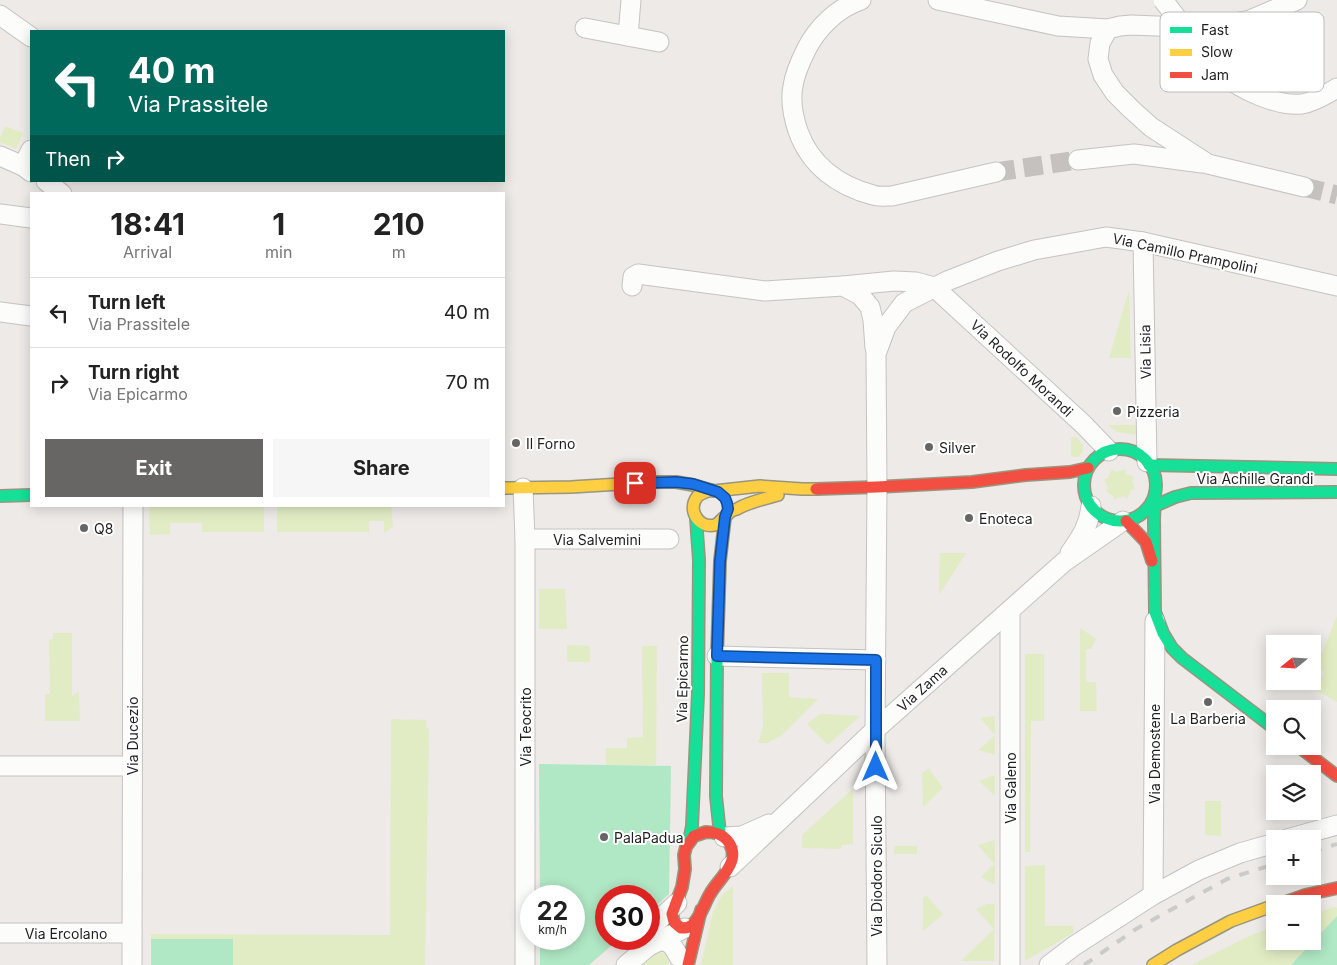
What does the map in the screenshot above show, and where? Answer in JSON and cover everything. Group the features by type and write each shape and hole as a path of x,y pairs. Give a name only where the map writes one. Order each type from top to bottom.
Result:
{"main road":[{"path":"1089,504 1084,488 1085,474 1093,460 1100,454 1109,450 1130,450 1148,463 1154,474 1156,485 1150,508 1155,612 1163,633 1172,648 1182,658 1266,722"},
{"name":"Via Achille Grandi","path":"1148,463 1337,469"},
{"path":"695,517 693,504 695,498 704,491 712,490 760,486 802,489 972,482 1070,472 1088,468"},
{"path":"505,488 676,482 693,484 712,490 721,494 727,503 728,509 725,517 720,561 717,656 716,796 722,836"},
{"path":"972,482 1017,488"},
{"path":"570,487 626,494"},
{"path":"681,506 702,524 714,525 738,508 802,489"},
{"name":"Via Achille Grandi","path":"1150,508 1175,497 1191,493 1337,492"},
{"path":"1071,493 1089,504 1097,513 1114,521 1125,521 1140,515 1150,508"},
{"path":"0,496 30,495"},
{"name":"Via Epicarmo","path":"668,930 673,911 682,891 685,871 685,848 689,841 692,826 698,694 699,560 698,533 695,517"},
{"path":"1125,521 1146,542 1154,570"},
{"path":"1310,755 1337,776"},
{"path":"668,930 692,925 711,891 730,868 733,859 731,846 722,836 711,832 701,833 689,841"},
{"path":"1305,895 1337,888"},
{"path":"682,962 696,935 702,908"},
{"path":"1153,965 1231,921 1266,909"}],"street":[{"path":"628,36 631,0"},
{"path":"861,0 840,10 824,24 812,38 797,69 792,101 794,119 805,148 813,160 838,182 874,196 892,196 996,172"},
{"path":"938,0 1058,26 1108,29 1132,25 1160,26"},
{"path":"1163,0 1172,12"},
{"path":"1269,12 1297,0"},
{"path":"0,15 30,37"},
{"path":"585,28 659,42"},
{"path":"1108,29 1100,43 1098,60 1103,75 1115,92 1151,127 1208,164"},
{"path":"1252,92 1283,103 1302,104 1322,97 1337,88"},
{"path":"1078,160 1134,154 1208,164 1304,187"},
{"path":"0,156 29,163"},
{"path":"47,182 60,192"},
{"path":"0,214 30,218"},
{"name":"Via Camillo Prampolini","path":"877,487 876,354 886,327 904,303 947,281 1034,250 1106,237 1143,242 1337,286"},
{"name":"Via Lisia","path":"1143,242 1148,463"},
{"path":"632,286 633,276 638,274 765,291 894,281 916,282 934,287"},
{"path":"843,286 860,295 870,306 876,354"},
{"name":"Via Rodolfo Morandi","path":"934,287 1109,450"},
{"path":"0,312 30,316"},
{"name":"Via Diodoro Siculo","path":"877,487 875,730 877,965"},
{"name":"Via Teocrito","path":"523,488 525,539 525,965"},
{"path":"1064,562 1085,529 1089,519 1089,504"},
{"name":"Via Ducezio","path":"132,965 133,507"},
{"path":"1064,562 1125,521"},
{"name":"Via Salvemini","path":"525,539 668,540"},
{"name":"Via Zama","path":"730,868 875,730 1064,562"},
{"name":"Via Galeno","path":"1010,611 1010,965"},
{"name":"Via Demostene","path":"1153,895 1155,612"},
{"path":"717,656 876,660"},
{"path":"0,766 132,766"},
{"path":"722,836 742,836 783,817"},
{"path":"1320,830 1337,825"},
{"path":"1049,965 1074,946 1153,895 1199,870 1240,853 1266,846"},
{"path":"678,902 668,930 668,942 673,946 682,962"},
{"path":"626,965 668,930"},
{"name":"Via Ercolano","path":"0,933 132,933"},
{"path":"612,965 627,950"}],"green space":[{"path":"5,126 23,133 16,149 0,142"},
{"path":"1129,290 1131,358 1109,358"},
{"path":"1108,425 1136,425 1137,435 1117,432"},
{"path":"1076,437 1083,445 1083,451 1078,457 1071,457 1071,438"},
{"path":"1112,469 1116,472 1125,469 1126,474 1134,477 1132,481 1135,489 1131,490 1127,499 1123,496 1114,500 1113,496 1106,491 1108,488 1104,479 1108,478"},
{"path":"149,507 264,507 264,532 202,532 202,523 170,523 170,534 150,535"},
{"path":"277,507 391,507 393,526 384,533 384,521 369,521 369,532 277,532"},
{"path":"940,553 966,553 939,595"},
{"path":"539,589 565,589 567,629 539,629"},
{"path":"1337,616 1337,702 1316,690 1321,690 1321,679 1324,672 1321,670 1321,655"},
{"path":"1080,628 1096,639 1091,649 1086,649 1086,682 1096,682 1097,711 1080,711"},
{"path":"53,633 72,633 72,697 79,691 80,721 45,721 45,694 50,694 49,640 53,639"},
{"path":"567,645 590,646 590,662 567,662"},
{"path":"642,646 657,646 656,765 606,765 606,748 627,748 627,738 643,737"},
{"path":"1025,654 1044,654 1044,721 1031,721 1030,852 1025,852"},
{"path":"762,673 789,673 789,697 818,699 781,736 767,743 758,743 763,727"},
{"path":"820,714 860,716 828,745 807,724"},
{"path":"995,716 995,735 980,718"},
{"path":"391,719 426,720 426,728 429,729 425,965 233,965 233,939 151,939 151,934 390,935"},
{"path":"995,735 995,755 979,750"},
{"name":"PalaPadua","path":"539,764 671,766 669,894 660,902 660,885 595,885 595,950 606,950 589,965 540,965 540,950 585,950 585,885 540,885"},
{"path":"929,769 943,788 923,807 922,773"},
{"path":"995,775 995,796 979,781"},
{"path":"853,789 853,844 842,845 841,849 802,848 802,835"},
{"path":"1205,801 1221,801 1221,836 1205,835"},
{"path":"995,840 995,885 981,877 994,864 978,845"},
{"path":"894,846 917,846 917,854 894,854"},
{"path":"1045,865 1045,926 1073,926 1073,933 1025,961 1025,866"},
{"path":"733,886 733,965 701,965 713,912 722,895"},
{"path":"926,895 943,914 923,931 923,898"},
{"path":"987,904 995,904 994,961 961,961 994,929 976,909"},
{"path":"1334,907 1337,908 1337,916 1321,933 1321,911"},
{"path":"1337,916 1337,965 1291,965 1305,950 1321,950 1321,933"},
{"path":"1266,930 1266,950 1305,950 1291,965 1192,965 1251,935"},
{"path":"151,939 233,939 233,965 151,965"},
{"path":"659,952 667,954 668,965 643,965 655,954"}],"tunnel":[{"path":"996,172 1078,160"},
{"path":"1304,187 1337,195"}],"railway":[{"path":"1321,849 1337,844"},
{"path":"1084,965 1136,929 1227,879 1266,867"}],"traffic: fast":[{"path":"1120,449 1140,455 1150,465 1156,485 1150,505 1140,515 1120,521 1100,515 1090,505 1084,485 1090,465 1100,455 1120,449"},
{"path":"1149,465 1337,469"},
{"path":"1146,510 1175,497 1191,493 1337,492"},
{"path":"1155,493 1155,612 1163,633 1172,648 1182,658 1266,722"},
{"path":"0,496 30,495"},
{"path":"720,834 716,796 717,656 720,561 725,517"},
{"path":"689,841 692,826 698,694 699,560 696,518"}],"traffic: slow":[{"path":"505,488 676,482 714,491 760,486 816,489"},
{"path":"711,490 697,497 693,507 696,517 704,524 709,525 717,524 733,511 778,495"},
{"path":"1153,965 1231,921 1266,908"}],"traffic: jam":[{"path":"816,489 972,482 1070,472 1088,468"},
{"path":"1126,521 1146,542 1152,561"},
{"path":"1310,755 1337,776"},
{"path":"706,832 723,836 732,847 733,855 728,868 710,894 695,922 689,927 681,928 674,922 672,914 682,887 686,847 694,836 706,832"},
{"path":"1305,895 1337,888"},
{"path":"688,965 701,910"}],"place":[{"name":"Pizzeria","path":"1117,411"},
{"name":"Il Forno","path":"516,443"},
{"name":"Silver","path":"929,447"},
{"name":"Enoteca","path":"969,518"},
{"name":"Q8","path":"84,528"},
{"name":"La Barberia","path":"1208,702"},
{"name":"PalaPadua","path":"604,837"}],"route":[{"path":"635,483 676,482 693,484 718,492 725,498 728,509 725,517 720,561 717,656 876,660 876,767"}]}
